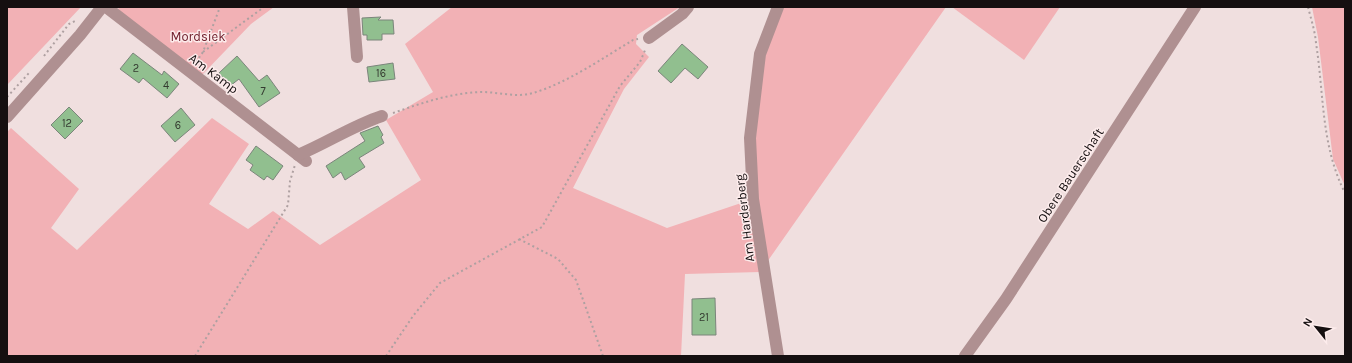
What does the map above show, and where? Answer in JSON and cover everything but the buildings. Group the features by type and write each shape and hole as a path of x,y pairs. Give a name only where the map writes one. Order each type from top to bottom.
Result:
{"street":[{"path":"7,117 80,36 102,7"},
{"name":"Am Kamp","path":"106,7 302,158"},
{"path":"353,7 356,57"},
{"path":"649,38 682,14 688,7"},
{"name":"Am Harderberg","path":"778,7 760,54 750,138 753,199 778,356"},
{"name":"Obere Bauerschaft","path":"965,356 1006,299 1195,7"},
{"path":"302,158 316,147 359,124 382,116"}],"path":[{"path":"189,71 203,52 220,7"},
{"path":"203,52 264,7"},
{"path":"1308,7 1316,42 1325,128 1331,160 1345,193"},
{"path":"41,60 68,24 82,17"},
{"path":"382,116 442,96 482,92 516,95 532,93 553,85 633,40 649,38 640,62 620,86 542,227 440,283 413,316 386,356"},
{"path":"7,97 32,70"},
{"path":"195,356 288,205 290,181 302,158"},
{"path":"519,239 558,259 576,280 603,356"}],"green space":[{"path":"7,7 81,7 7,85"},
{"name":"Mordsiek","path":"118,7 274,7 251,24 201,76 119,11"},
{"path":"452,7 680,7 637,35 636,44 649,57 624,89 573,188 667,228 753,199 760,54 778,7 946,7 760,272 685,274 681,356 7,356 7,132 11,128 79,189 51,228 77,250 212,118 249,144 209,204 248,229 273,211 320,245 421,180 386,120 433,92 405,44"},
{"path":"952,7 1060,7 1024,60"},
{"path":"1312,7 1345,7 1345,186 1333,159 1318,37"}]}
